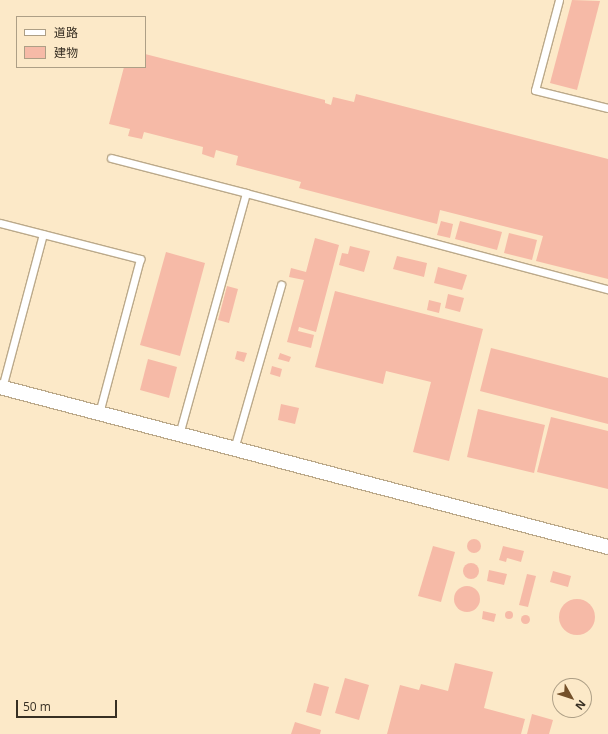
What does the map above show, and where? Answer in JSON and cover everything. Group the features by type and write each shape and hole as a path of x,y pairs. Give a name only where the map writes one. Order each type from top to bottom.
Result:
{"street":[{"path":"1,387 608,546"}],"lane":[{"path":"559,0 535,90 608,108"},
{"path":"111,158 608,289"},
{"path":"179,434 246,193"},
{"path":"0,223 140,259 99,413"},
{"path":"1,387 43,234"},
{"path":"234,448 281,285"}],"building":[{"path":"572,0 600,1 577,90 550,83"},
{"path":"146,54 325,100 325,103 331,105 333,97 354,102 356,94 608,159 608,279 536,261 543,236 440,210 437,224 299,188 301,182 236,165 238,156 216,150 214,158 202,154 203,147 144,132 142,139 128,136 130,129 109,124 124,68 146,68"},
{"path":"441,221 453,224 450,238 437,235"},
{"path":"460,221 502,232 497,250 455,239"},
{"path":"509,233 537,240 532,260 504,253"},
{"path":"315,238 339,245 316,332 299,327 298,331 314,335 311,348 287,342 304,280 289,277 291,268 306,272"},
{"path":"350,246 370,251 364,272 339,265 342,253 348,254"},
{"path":"166,252 205,263 180,356 140,345"},
{"path":"397,256 427,263 424,277 393,269"},
{"path":"438,267 467,275 462,290 434,283"},
{"path":"227,286 238,289 229,323 218,320"},
{"path":"335,291 483,329 449,461 413,452 431,382 386,371 383,384 315,367"},
{"path":"448,294 464,298 460,312 445,308"},
{"path":"429,300 441,303 439,313 427,310"},
{"path":"491,348 608,378 608,424 480,391"},
{"path":"237,351 247,353 244,362 235,359"},
{"path":"280,353 291,357 289,362 278,359"},
{"path":"148,359 177,367 169,398 140,390"},
{"path":"272,366 282,369 280,377 270,374"},
{"path":"281,404 299,408 295,424 278,420"},
{"path":"478,409 545,425 534,473 467,457"},
{"path":"551,417 608,431 608,489 537,472"},
{"path":"474,539 479,541 481,546 479,551 474,553 469,551 467,546 469,541"},
{"path":"433,546 455,552 441,602 418,596"},
{"path":"503,546 524,551 521,562 507,558 506,562 499,560"},
{"path":"471,563 477,565 479,571 477,577 471,579 465,577 463,571 465,565"},
{"path":"489,570 507,574 504,585 487,581"},
{"path":"553,571 571,576 568,587 550,582"},
{"path":"527,574 536,576 528,607 519,605"},
{"path":"467,586 476,590 480,599 476,608 467,612 458,608 454,599 458,590"},
{"path":"581,599 590,604 594,610 594,624 590,630 581,635 573,635 564,630 560,624 559,613 564,604 570,600"},
{"path":"483,611 496,614 494,622 482,619"},
{"path":"507,611 511,611 513,615 511,619 507,619 505,617 505,613"},
{"path":"525,614 530,619 525,624 520,619"},
{"path":"455,663 493,672 484,708 525,719 521,734 387,734 400,685 419,690 421,684 448,691"},
{"path":"345,678 369,685 359,720 335,713"},
{"path":"314,683 329,687 321,716 306,712"},
{"path":"532,714 553,720 549,734 527,734"},
{"path":"295,722 321,730 320,734 291,734"}]}
